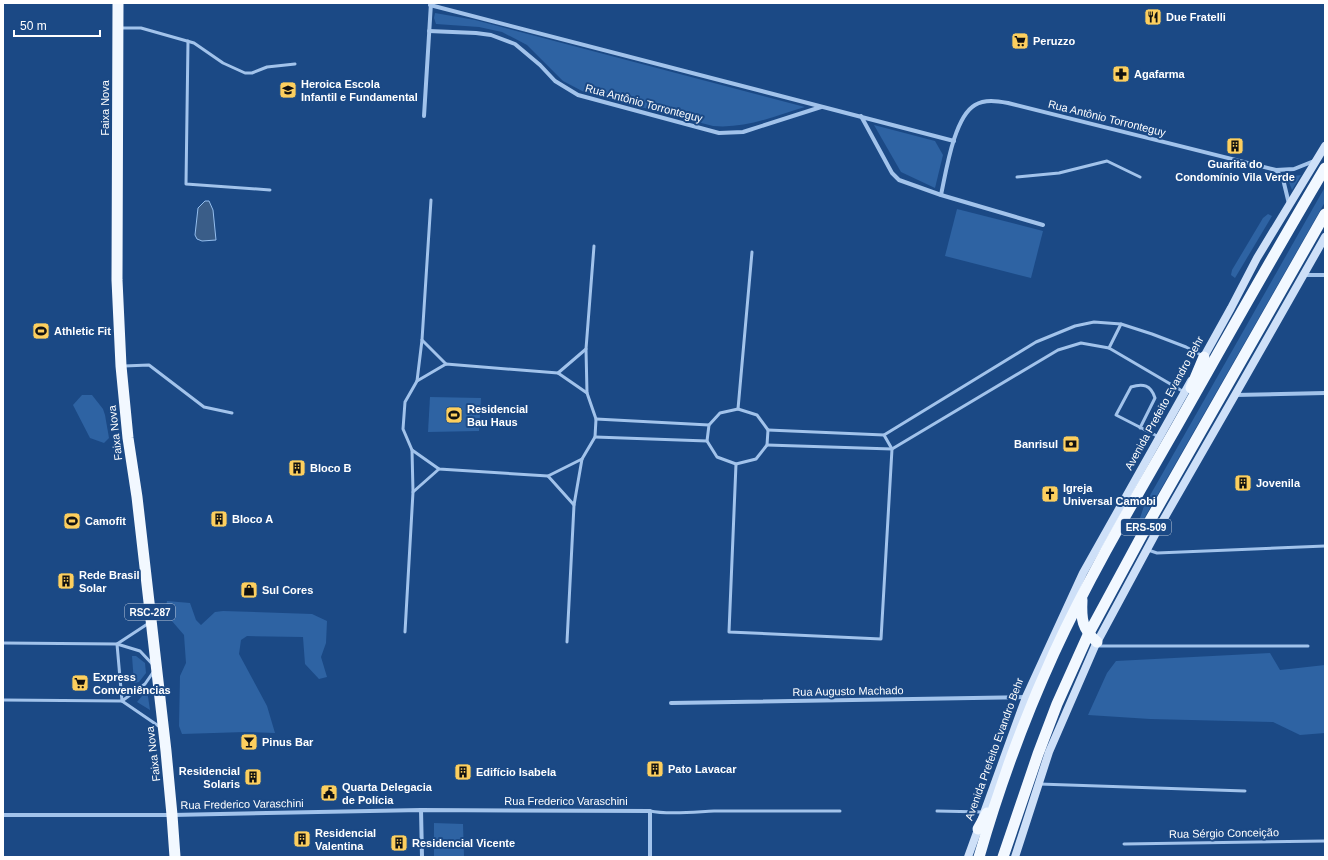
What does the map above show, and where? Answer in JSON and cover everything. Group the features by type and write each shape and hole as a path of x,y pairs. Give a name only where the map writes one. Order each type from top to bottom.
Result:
{"highway":[{"name":"Faixa Nova","path":"118,3 117,280 121,366 128,438 137,496 163,729 175,857"},
{"name":"Avenida Prefeito Evandro Behr","path":"979,857 1011,760 1039,686 1082,596 1132,504 1268,264 1325,168"},
{"name":"ERS-509","path":"1003,857 1038,754 1057,704 1093,641 1148,524 1325,214"},
{"name":"ERS-509","path":"1173,432 1204,357"},
{"name":"ERS-509","path":"1082,596 1082,622 1093,641"},
{"name":"ERS-509","path":"978,829 1011,760"}],"main road":[{"name":"Avenida Prefeito Evandro Behr","path":"968,857 1026,697 1083,573 1204,357 1257,258 1325,146"},
{"name":"ERS-509","path":"1014,857 1048,752 1093,641 1325,236"}],"street":[{"path":"424,116 430,4 954,141"},
{"name":"Rua Antônio Torronteguy","path":"429,31 476,33 497,37 515,44 526,52 555,81 578,95 719,133 742,132 823,107"},
{"name":"Rua Antônio Torronteguy","path":"940,195 954,141 964,116 975,105 983,101 1008,103 1276,170"},
{"path":"860,116 892,173 899,180 940,195 1043,225"},
{"path":"1276,170 1294,168 1309,164 1318,158"},
{"path":"1276,170 1284,179 1290,204"},
{"path":"1304,275 1325,274"},
{"path":"1235,395 1325,393"},
{"name":"Rua Augusto Machado","path":"671,702 1026,697"},
{"path":"422,810 422,857"},
{"name":"Rua Frederico Varaschini","path":"3,815 172,815 422,810 650,811"},
{"path":"650,811 650,857"}],"lane":[{"path":"118,28 141,28 194,43 223,63 245,73 252,73 267,67 295,64"},
{"path":"188,41 186,184 270,190"},
{"path":"1018,177 1059,173 1107,161 1140,177"},
{"path":"406,632 413,492 412,450 403,429 404,402 417,381 422,340 431,200"},
{"path":"567,642 574,505 582,459 595,437 596,419 587,393 586,348 594,246"},
{"path":"738,409 752,252"},
{"path":"768,430 884,435 1036,342 1075,326 1094,322 1121,324 1166,339 1186,347 1204,357"},
{"path":"1108,348 1121,324"},
{"path":"422,340 446,364"},
{"path":"767,445 892,449 1058,350 1082,343 1108,348 1184,392"},
{"path":"558,373 586,348"},
{"path":"417,381 446,364 558,373 587,393"},
{"path":"121,366 149,365 204,407 232,413"},
{"path":"1140,428 1155,398 1153,391 1147,386 1139,384 1131,387 1116,415 1140,428 1159,437"},
{"path":"738,409 757,415 768,430 767,445 756,459 736,464 717,457 707,441 709,425 720,413 738,409"},
{"path":"596,419 709,425"},
{"path":"736,464 729,632 881,639 892,449 884,435"},
{"path":"595,437 707,441"},
{"path":"412,450 440,469 548,476 582,459"},
{"path":"413,492 440,469"},
{"path":"548,476 574,505"},
{"path":"1146,549 1157,553 1325,546"},
{"path":"118,644 151,622"},
{"path":"1093,641 1308,646"},
{"path":"3,643 118,644 140,651 156,668 145,684 122,701"},
{"path":"118,644 122,701"},
{"path":"3,700 122,701 163,729"},
{"path":"1038,784 1245,791"},
{"path":"650,811 660,813 840,811"},
{"path":"937,811 984,812"},
{"name":"Rua Sérgio Conceição","path":"1124,844 1325,841"}],"shaded area":[{"path":"435,13 475,20 805,107 748,124 737,126 713,126 584,92 563,81 527,45 502,32 479,27 436,24 434,18"},
{"path":"874,125 935,141 943,155 935,188 901,172"},
{"path":"1301,175 1292,190 1287,177"},
{"path":"1325,187 1325,202 1134,536 1144,506"},
{"path":"205,201 209,201 213,210 216,240 202,241 197,239 195,235 198,208"},
{"path":"957,209 1043,231 1031,278 945,256"},
{"path":"1268,214 1272,216 1235,278 1231,275 1232,270 1263,218"},
{"path":"82,395 92,395 103,409 109,438 104,443 90,438 73,405"},
{"name":"Residencial Bau Haus","path":"430,397 481,398 479,431 428,432"},
{"path":"167,601 190,603 196,620 201,625 215,612 223,611 312,614 327,621 326,643 321,657 327,677 319,679 305,664 303,637 247,636 241,640 239,654 267,706 275,733 245,732 182,734 179,726 180,676 186,663 184,635 165,613"},
{"path":"1270,653 1280,670 1325,665 1325,733 1300,735 1273,722 1150,719 1088,715 1107,673 1116,661"},
{"path":"132,656 136,656 145,663 146,673 139,682 134,683"},
{"path":"147,690 150,710 137,702"},
{"path":"434,823 463,824 464,857 434,857"}],"place":[{"name":"Due Fratelli","path":"1153,17"},
{"name":"Peruzzo","path":"1020,41"},
{"name":"Agafarma","path":"1121,74"},
{"name":"Heroica Escola Infantil e Fundamental","path":"288,90"},
{"name":"Guarita do Condomínio Vila Verde","path":"1235,146"},
{"name":"Athletic Fit","path":"41,331"},
{"name":"Residencial Bau Haus","path":"454,415"},
{"name":"Banrisul","path":"1071,444"},
{"name":"Bloco B","path":"297,468"},
{"name":"Jovenila","path":"1243,483"},
{"name":"Igreja Universal Camobi","path":"1050,494"},
{"name":"Bloco A","path":"219,519"},
{"name":"Camofit","path":"72,521"},
{"name":"Rede Brasil Solar","path":"66,581"},
{"name":"Sul Cores","path":"249,590"},
{"name":"Express Conveniências","path":"80,683"},
{"name":"Pinus Bar","path":"249,742"},
{"name":"Pato Lavacar","path":"655,769"},
{"name":"Edifício Isabela","path":"463,772"},
{"name":"Residencial Solaris","path":"253,777"},
{"name":"Quarta Delegacia de Polícia","path":"329,793"},
{"name":"Residencial Valentina","path":"302,839"},
{"name":"Residencial Vicente","path":"399,843"}]}
